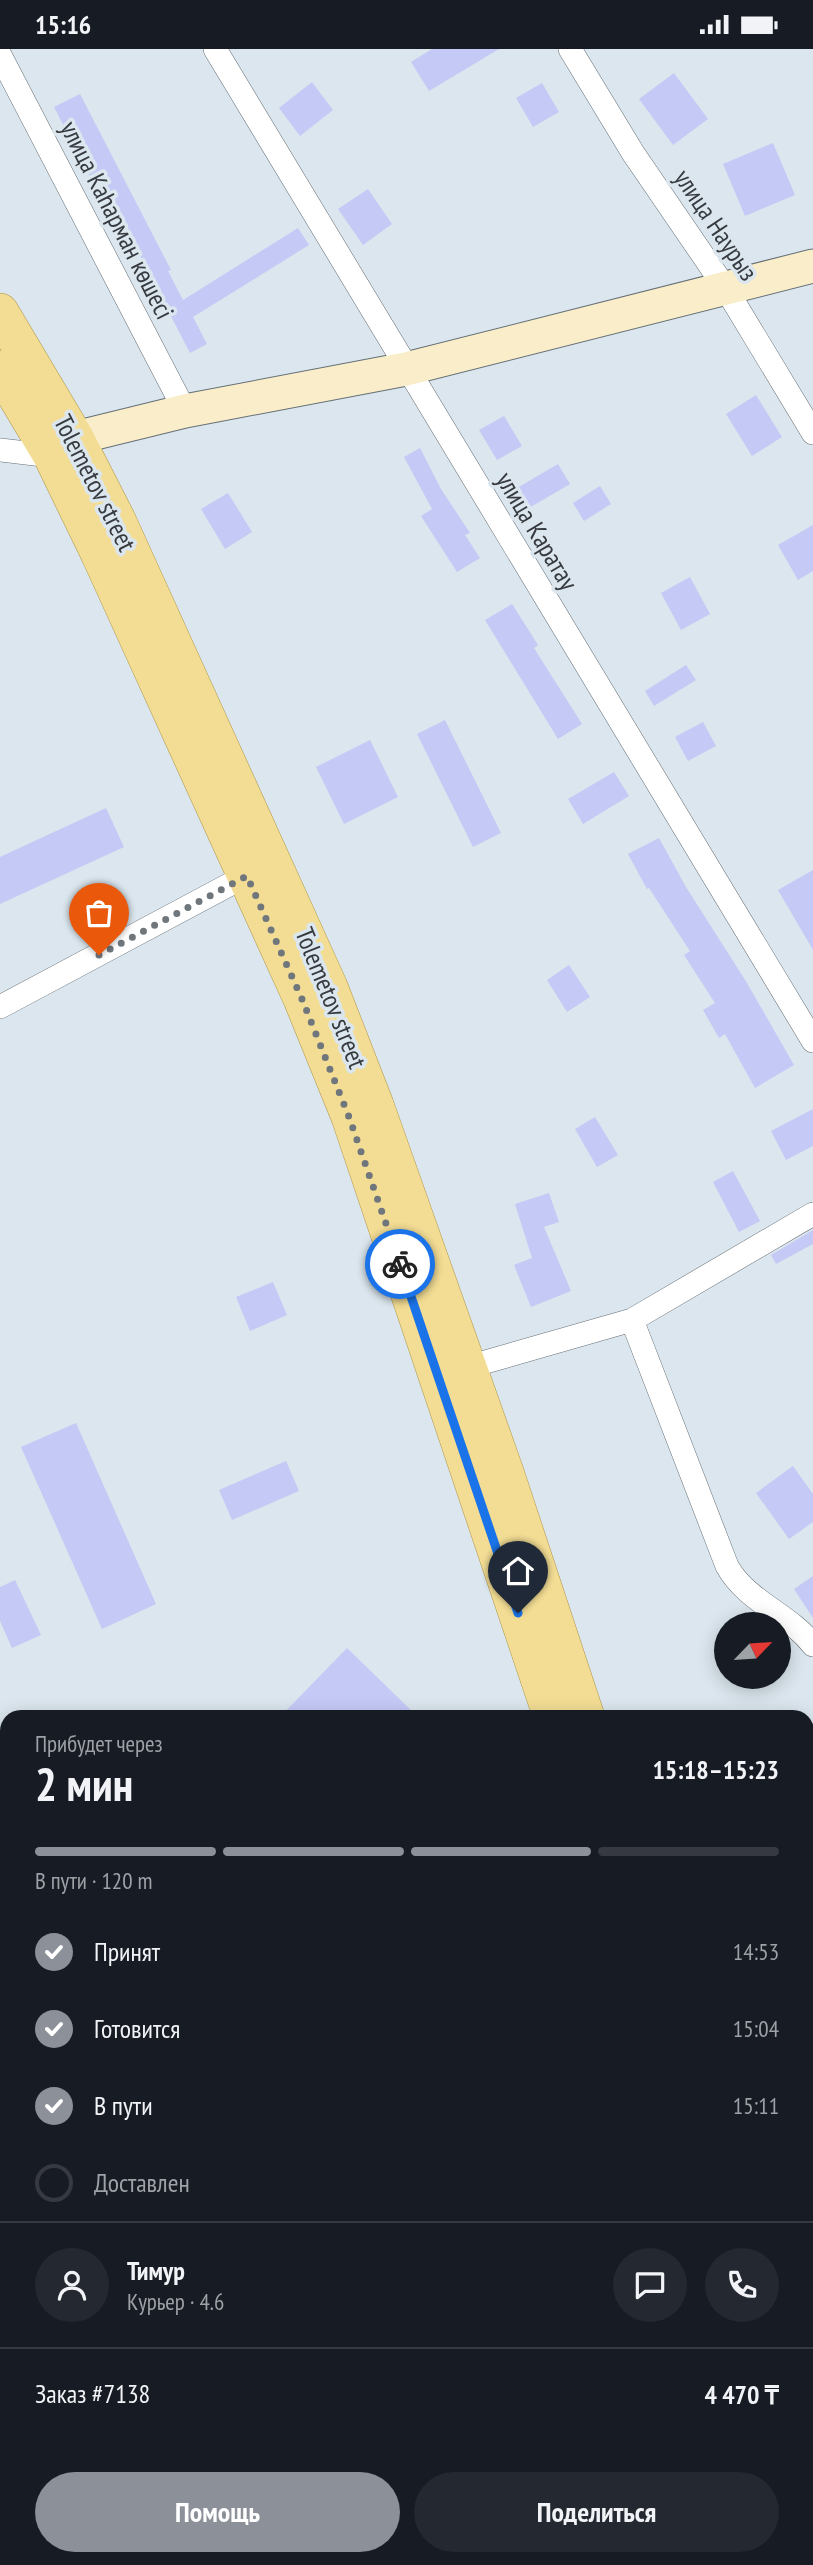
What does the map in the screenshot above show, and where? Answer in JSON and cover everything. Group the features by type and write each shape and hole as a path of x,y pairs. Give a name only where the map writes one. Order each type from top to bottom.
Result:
{"main road":[{"name":"Tolemetov street","path":"0,312 63,447"},
{"name":"Tolemetov street","path":"0,369 117,520 260,869 302,999 349,1117 550,1710"},
{"name":"Tolemetov street","path":"260,869 329,987 375,1105 468,1367 584,1710"}],"street":[{"name":"улица Каратау","path":"215,49 813,1041"},
{"name":"улица Наурыз","path":"570,49 633,153 726,289 813,433"},
{"name":"улица Каһарман көшесі","path":"0,55 185,411"},
{"path":"0,450 63,447 185,411 406,369 813,266"},
{"path":"0,1007 260,869"},
{"path":"468,1367 632,1320 813,1214"},
{"path":"632,1320 731,1574 752,1597 781,1615 813,1645"}],"building":[{"path":"432,49 499,49 429,91 411,62"},
{"path":"674,73 708,119 673,145 639,99"},
{"path":"312,82 333,110 300,136 279,108"},
{"path":"542,83 559,112 533,127 516,98"},
{"path":"80,94 171,270 168,271 183,300 298,228 309,245 193,317 207,344 190,353 100,179 93,183 54,107"},
{"path":"773,143 795,195 745,216 723,164"},
{"path":"368,189 392,224 363,245 338,209"},
{"path":"756,395 782,437 752,456 726,414"},
{"path":"504,416 522,446 497,460 479,430"},
{"path":"420,448 441,489 470,533 465,535 480,558 457,572 421,516 432,509 404,457"},
{"path":"558,464 570,484 529,508 517,488"},
{"path":"600,486 611,504 584,521 573,503"},
{"path":"228,493 252,532 225,549 201,509"},
{"path":"813,525 813,571 798,580 778,545"},
{"path":"690,577 710,614 681,630 661,593"},
{"path":"512,604 538,645 534,648 582,724 558,739 485,620"},
{"path":"686,665 696,680 654,706 645,691"},
{"path":"445,720 501,833 473,847 417,734"},
{"path":"703,722 716,746 688,761 675,737"},
{"path":"370,740 398,797 344,824 316,767"},
{"path":"614,772 629,796 583,824 568,799"},
{"path":"106,808 124,847 0,904 0,857"},
{"path":"659,838 794,1065 755,1088 725,1034 719,1038 703,1010 715,1003 684,955 690,951 649,888 647,889 628,854"},
{"path":"813,870 813,950 778,890"},
{"path":"569,965 590,997 567,1012 547,980"},
{"path":"813,1109 813,1146 786,1160 771,1131"},
{"path":"595,1117 618,1155 597,1167 575,1129"},
{"path":"733,1171 760,1221 739,1232 713,1182"},
{"path":"549,1193 559,1222 544,1227 571,1291 531,1307 514,1265 532,1258 515,1204"},
{"path":"813,1230 813,1244 776,1264 771,1255"},
{"path":"273,1282 287,1315 250,1331 236,1297"},
{"path":"76,1423 156,1604 102,1629 21,1447"},
{"path":"286,1461 299,1491 232,1520 219,1490"},
{"path":"793,1466 813,1494 813,1522 789,1539 756,1493"},
{"path":"813,1576 813,1618 794,1589"},
{"path":"15,1580 41,1635 12,1648 0,1621 0,1587"},
{"path":"347,1648 411,1710 287,1710"}],"way so far":[{"path":"99,955 247,876 302,999 349,1117 400,1264"}],"route":[{"path":"400,1264 518,1613"}]}
